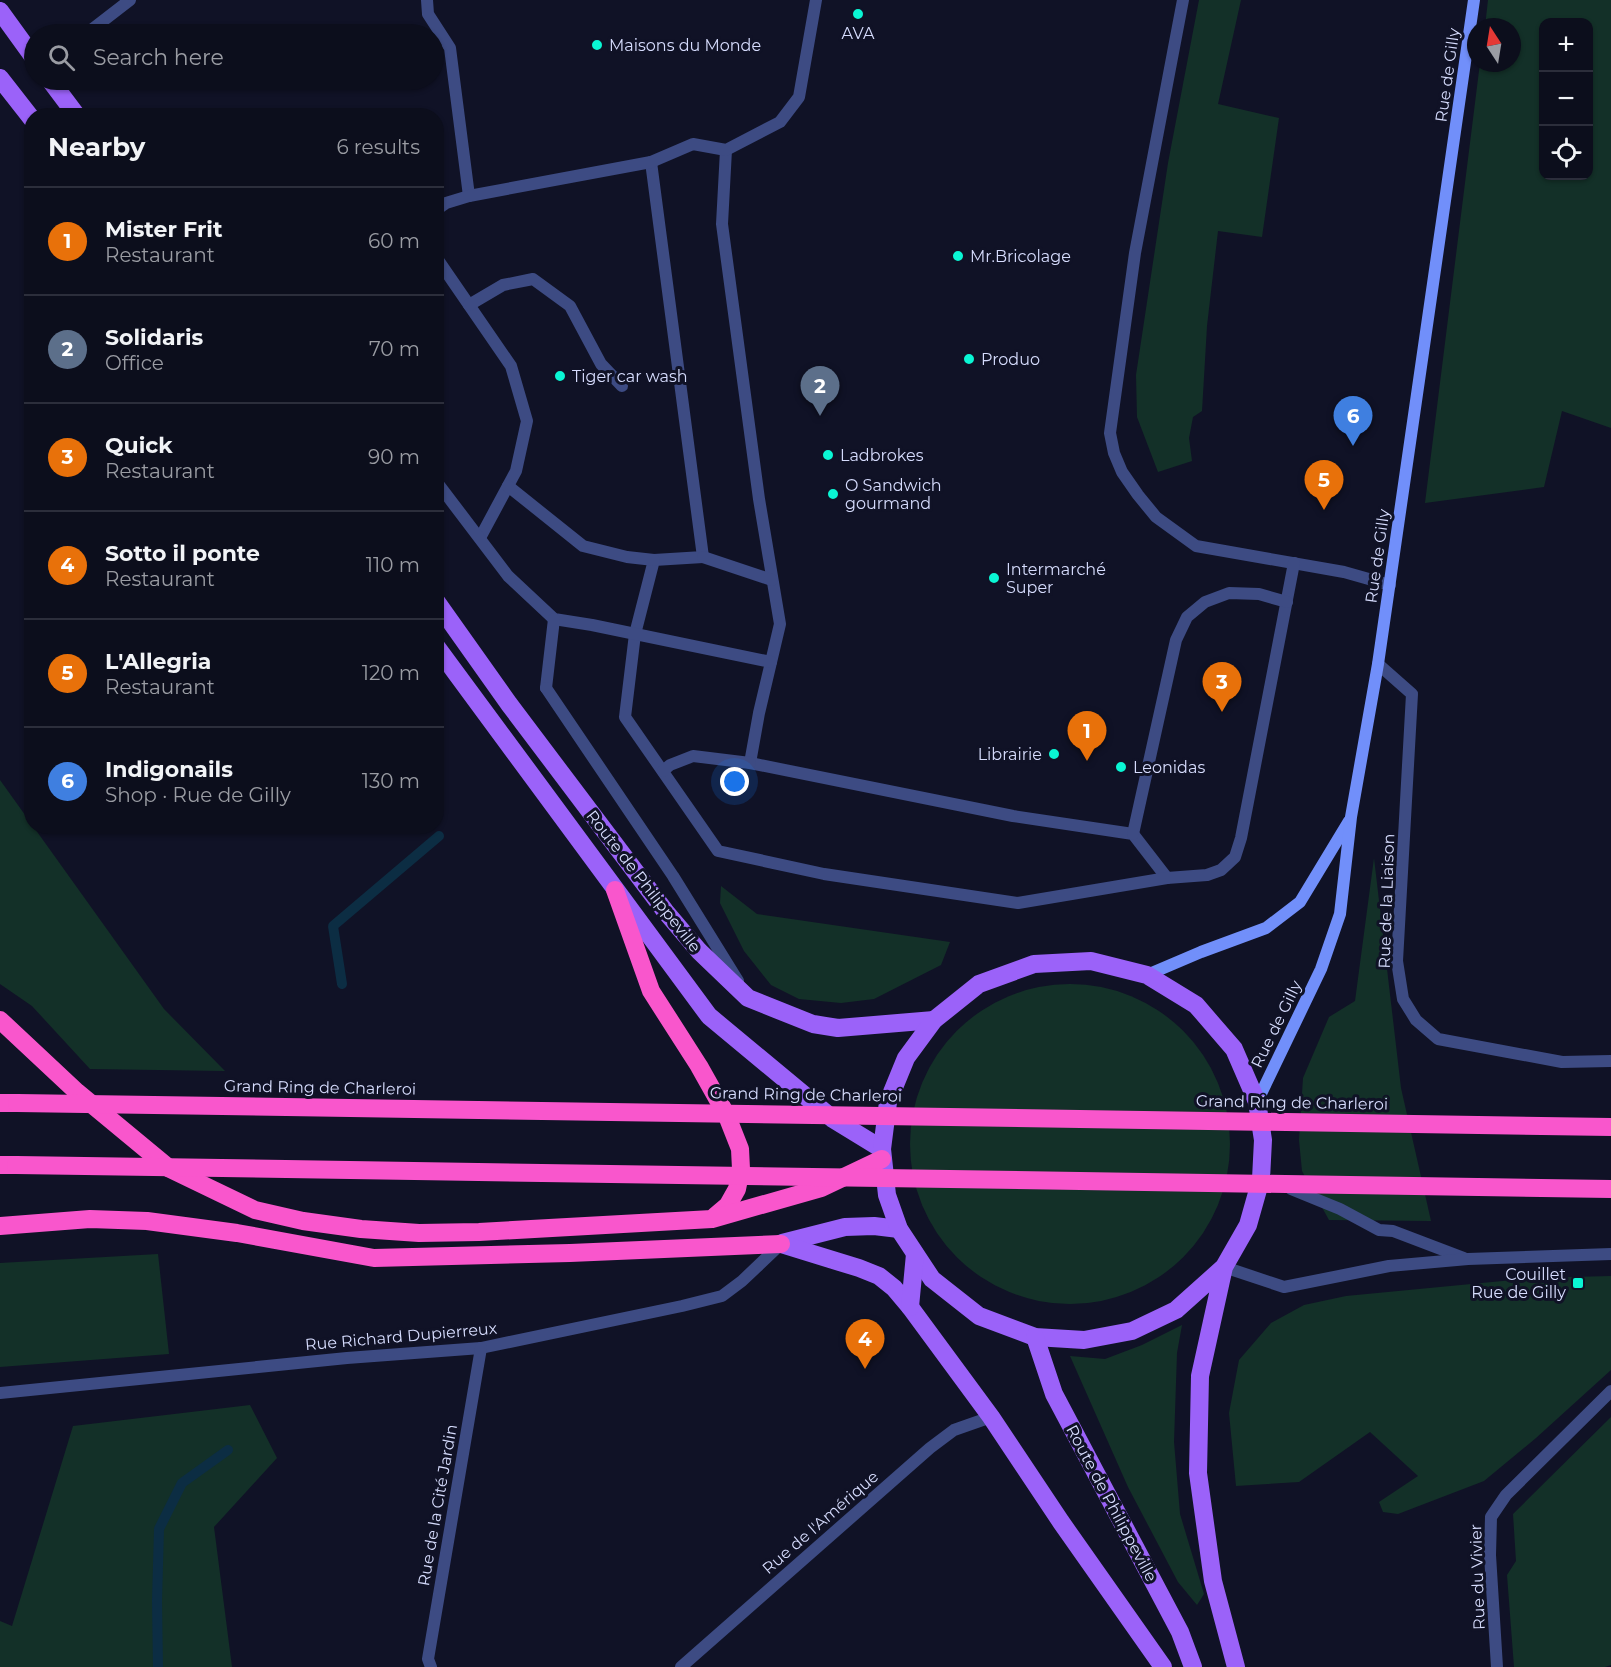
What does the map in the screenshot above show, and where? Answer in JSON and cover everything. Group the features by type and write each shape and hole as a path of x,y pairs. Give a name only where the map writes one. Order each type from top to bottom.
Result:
{"highway":[{"path":"615,890 651,991 699,1066 727,1116 740,1149 741,1169 737,1189 728,1205 712,1219"},
{"path":"0,1020 77,1092 170,1169 255,1210 303,1221 419,1233 479,1232 712,1219 821,1188 882,1154"},
{"name":"Grand Ring de Charleroi","path":"8,1103 1611,1127"},
{"path":"8,1165 1611,1189"},
{"path":"0,1226 90,1218 147,1221 237,1233 374,1258 781,1244"}],"main road":[{"name":"Rue de Gilly","path":"1257,1102 1321,969 1340,914 1351,818 1390,585 1474,0"},
{"path":"0,11 24,44"},
{"path":"0,78 24,109"},
{"path":"58,90 71,108"},
{"name":"Route de Philippeville","path":"444,612 516,713 665,911 699,951 748,998 813,1024 838,1028 934,1020"},
{"name":"Route de Philippeville","path":"444,657 709,1016 833,1119 882,1154"},
{"path":"1147,975 1201,951 1266,928 1300,903 1351,818"},
{"path":"1224,1267 1176,1310 1132,1331 1084,1340 1035,1337 979,1316 932,1279 899,1229 887,1195 882,1154 888,1102 906,1058 934,1020 980,984 1034,964 1091,961 1147,975 1196,1005 1234,1049 1257,1102 1263,1140 1261,1179 1248,1225 1224,1267 1200,1376 1198,1473 1213,1581 1236,1667"},
{"path":"781,1244 845,1227 874,1226 899,1229"},
{"path":"781,1244 879,1276 894,1288 991,1417 1061,1522 1163,1667"},
{"path":"910,1307 915,1254"},
{"name":"Route de Philippeville","path":"1035,1337 1054,1394 1180,1632 1193,1667"}],"street":[{"path":"99,24 130,0"},
{"path":"427,0 428,14 434,24"},
{"path":"444,205 469,196 651,162 693,144 726,150 780,122 799,97 816,0"},
{"path":"1183,0 1135,253 1110,433 1114,453 1122,472 1156,517 1196,546 1344,572 1390,585"},
{"path":"444,39 450,48 469,196"},
{"path":"726,150 722,224 780,624 750,763"},
{"path":"651,162 703,557"},
{"path":"444,269 511,366 527,421 516,471 480,538"},
{"path":"469,305 503,285 533,279 570,306 601,364 622,386"},
{"path":"508,486 583,546 627,557 654,560 703,557 772,580"},
{"path":"444,491 508,576 554,619 771,662"},
{"path":"654,560 635,634 625,717 718,851 803,869 1017,903 1167,878 1207,875 1221,870 1235,857 1241,838 1294,564"},
{"path":"1133,834 1176,640 1187,617 1205,602 1229,593 1259,594 1287,602"},
{"path":"554,619 546,688 673,876 748,998"},
{"name":"Rue de la Liaison","path":"1378,664 1412,694 1397,961 1403,999 1416,1020 1438,1039 1562,1062 1611,1061"},
{"path":"663,771 670,765 693,756 750,763 1013,816 1133,834 1167,878"},
{"path":"1261,1179 1306,1194 1380,1230 1393,1231 1468,1259"},
{"name":"Rue Richard Dupierreux","path":"0,1393 347,1358 481,1348 722,1296 742,1281 781,1244"},
{"path":"1224,1267 1284,1287 1389,1266 1468,1259 1611,1254"},
{"name":"Rue de la Cité Jardin","path":"431,1667 428,1659 481,1348"},
{"name":"Rue du Vivier","path":"1497,1667 1490,1555 1491,1517 1506,1495 1611,1391"},
{"name":"Rue de l'Amérique","path":"681,1667 930,1448 954,1430 991,1417"}],"green space":[{"path":"1199,0 1241,0 1218,104 1279,118 1262,237 1218,231 1207,326 1202,411 1193,417 1189,438 1192,461 1158,472 1137,417 1136,375 1168,163"},
{"path":"1488,0 1611,0 1611,428 1562,411 1544,487 1425,503 1479,72 1521,72 1521,18 1486,18"},
{"path":"0,780 24,814 24,834 39,834 164,1009 225,1071 90,1069 32,1006 0,984"},
{"path":"1374,858 1401,1088 1431,1221 1329,1220 1302,1171 1299,1140 1303,1078 1329,1017 1355,1001"},
{"path":"721,886 757,914 950,942 941,965 874,999 841,1003 799,999 771,985 744,951 720,903"},
{"path":"1054,984 1086,984 1117,990 1146,1003 1172,1020 1194,1042 1211,1068 1224,1097 1230,1128 1230,1160 1224,1191 1211,1220 1194,1246 1172,1268 1146,1285 1117,1298 1086,1304 1054,1304 1023,1298 994,1285 968,1268 946,1246 929,1220 916,1191 910,1160 910,1128 916,1097 929,1068 946,1042 968,1020 994,1003 1023,990"},
{"path":"158,1254 169,1354 0,1367 0,1263"},
{"path":"1611,1276 1611,1370 1536,1438 1484,1481 1398,1514 1383,1512 1379,1502 1418,1476 1370,1432 1299,1482 1236,1486 1229,1413 1239,1360 1271,1323 1304,1305 1346,1296 1533,1278"},
{"path":"1182,1325 1177,1353 1174,1442 1180,1514 1204,1594 1197,1605 1178,1582 1128,1487 1070,1356 1105,1359 1142,1345"},
{"path":"250,1405 277,1458 214,1527 232,1667 0,1667 0,1621 12,1626 73,1426"},
{"path":"1611,1417 1611,1665 1605,1667 1514,1667 1507,1575 1516,1561 1513,1514"}],"waterway":[{"path":"342,984 333,926 439,836"},
{"path":"158,1667 159,1529 182,1483 228,1450"}],"place":[{"name":"AVA","path":"858,14"},
{"name":"Maisons du Monde","path":"597,45"},
{"name":"Mr.Bricolage","path":"958,256"},
{"name":"Produo","path":"969,359"},
{"name":"Tiger car wash","path":"560,376"},
{"name":"Solidaris","path":"820,416"},
{"name":"Indigonails","path":"1353,446"},
{"name":"Ladbrokes","path":"828,455"},
{"name":"O Sandwich gourmand","path":"833,494"},
{"name":"L'Allegria","path":"1324,510"},
{"name":"Intermarché Super","path":"994,578"},
{"name":"Quick","path":"1222,712"},
{"name":"Librairie","path":"1054,754"},
{"name":"Mister Frit","path":"1087,761"},
{"name":"Leonidas","path":"1121,767"},
{"name":"Couillet Rue de Gilly","path":"1578,1283"},
{"name":"Sotto il ponte","path":"865,1369"}]}
